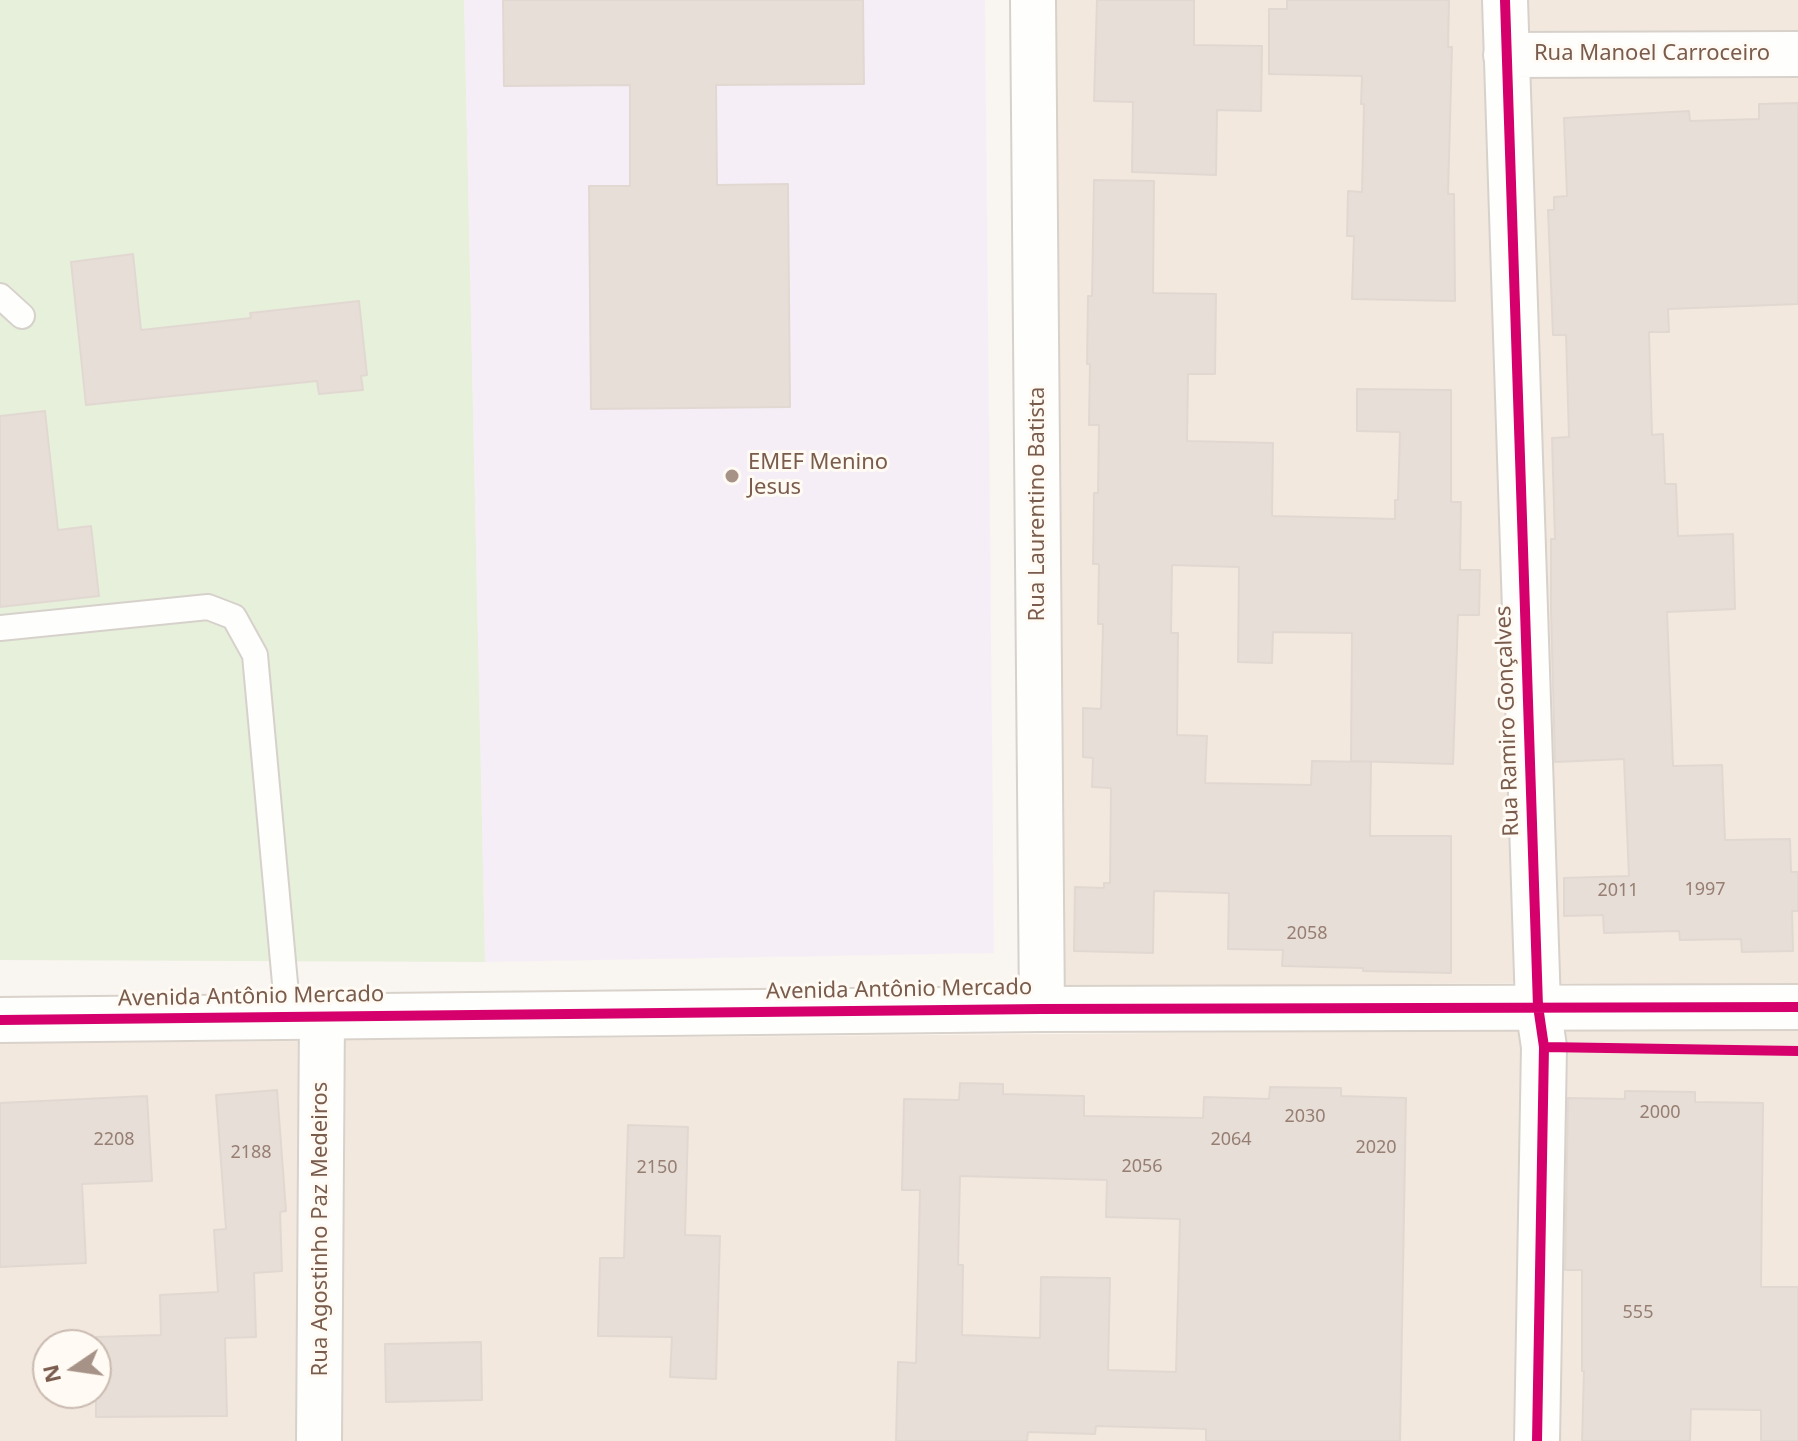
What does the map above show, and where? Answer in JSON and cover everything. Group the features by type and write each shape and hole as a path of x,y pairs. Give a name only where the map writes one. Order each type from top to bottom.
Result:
{"street":[{"name":"Rua Laurentino Batista","path":"1033,0 1042,1009"},
{"name":"Rua Ramiro Gonçalves","path":"1505,0 1538,1006 1544,1047 1537,1441"},
{"name":"Rua Manoel Carroceiro","path":"1506,55 1798,54"},
{"name":"Avenida Antônio Mercado","path":"0,1020 1042,1009 1798,1007"},
{"name":"Rua Agostinho Paz Medeiros","path":"305,1016 319,1441"}],"lane":[{"path":"0,296 22,316"},
{"path":"0,628 208,607 234,617 255,655 305,1016"}],"shaded area":[{"name":"EMEF Menino Jesus","path":"464,0 985,0 994,953 485,962"},
{"path":"1047,0 1495,0 1524,983 1057,987"},
{"path":"1519,0 1798,0 1798,40 1519,42"},
{"path":"1798,69 1798,985 1551,983 1518,70"},
{"path":"1530,1030 1523,1441 333,1441 335,1040"},
{"path":"1549,1031 1798,1031 1798,1441 1548,1441"},
{"path":"308,1041 307,1441 0,1441 0,1043"}],"green space":[{"path":"0,0 464,0 485,962 0,960"}],"building":[{"path":"503,0 863,0 864,84 716,85 717,185 788,184 790,407 591,409 589,186 630,186 630,85 504,86"},
{"path":"1097,0 1194,0 1194,45 1262,46 1261,111 1217,110 1216,175 1132,172 1133,102 1094,101"},
{"path":"1287,0 1449,0 1448,47 1452,47 1448,194 1454,194 1455,301 1352,299 1354,236 1347,236 1348,191 1362,192 1362,76 1269,74 1269,9 1287,9"},
{"path":"1798,103 1798,304 1668,309 1669,332 1649,332 1652,435 1663,434 1665,484 1676,484 1678,536 1733,534 1735,609 1667,612 1673,766 1722,765 1725,840 1790,839 1791,872 1798,872 1798,911 1792,911 1793,951 1742,952 1741,939 1680,940 1679,931 1604,933 1603,915 1564,916 1564,878 1629,876 1624,759 1555,762 1551,609 1551,539 1555,539 1552,438 1569,437 1566,335 1553,335 1548,210 1554,210 1554,197 1567,196 1564,118 1689,111 1690,121 1759,119 1759,104"},
{"path":"1094,180 1154,181 1153,293 1216,294 1215,374 1188,374 1187,441 1273,443 1272,516 1395,519 1400,432 1357,431 1357,389 1451,390 1451,502 1461,502 1460,570 1480,570 1479,615 1458,615 1453,764 1351,761 1352,633 1273,632 1272,663 1238,662 1239,567 1172,565 1171,633 1178,633 1177,735 1207,736 1205,783 1311,785 1312,761 1371,762 1370,836 1451,836 1451,973 1282,966 1283,950 1228,949 1229,893 1154,891 1153,953 1074,951 1075,887 1104,888 1104,883 1110,883 1111,788 1092,787 1093,758 1083,757 1083,708 1101,709 1103,624 1098,624 1099,564 1093,564 1099,425 1089,425 1090,364 1087,364 1088,296 1092,296"},
{"path":"133,254 141,330 251,318 250,313 359,301 367,375 361,376 363,390 319,394 317,381 86,405 71,262"},
{"path":"45,411 58,530 91,526 99,596 0,607 0,416"},
{"path":"960,1083 1003,1084 1003,1094 1084,1096 1084,1116 1203,1118 1204,1097 1269,1099 1270,1087 1341,1088 1341,1096 1406,1098 1400,1441 1206,1441 1206,1429 1096,1426 1095,1434 1028,1432 1027,1441 896,1441 898,1362 916,1363 920,1190 902,1190 904,1099 959,1100","holes":["960,1176 1107,1180 1106,1217 1180,1219 1176,1372 1108,1370 1110,1278 1041,1277 1040,1338 962,1335 963,1265 958,1265"]},
{"path":"277,1090 286,1211 280,1212 282,1271 254,1273 256,1337 225,1338 227,1416 96,1417 96,1409 112,1409 112,1337 161,1335 160,1295 218,1292 214,1230 226,1229 216,1095"},
{"path":"1625,1091 1695,1092 1695,1102 1763,1103 1761,1287 1798,1287 1798,1441 1761,1441 1761,1410 1691,1409 1690,1441 1582,1441 1582,1270 1565,1270 1568,1098 1625,1099"},
{"path":"147,1096 152,1181 82,1184 86,1263 0,1267 0,1103"},
{"path":"628,1125 688,1127 685,1235 720,1236 716,1379 670,1377 672,1337 598,1336 600,1258 624,1258"},
{"path":"481,1342 482,1400 386,1402 385,1344"}],"cycle path":[{"path":"1505,0 1538,1006 1544,1047 1537,1441"},
{"path":"0,1020 1042,1009 1798,1007"},
{"path":"1544,1047 1798,1051"}],"place":[{"name":"EMEF Menino Jesus","path":"732,476"}]}
